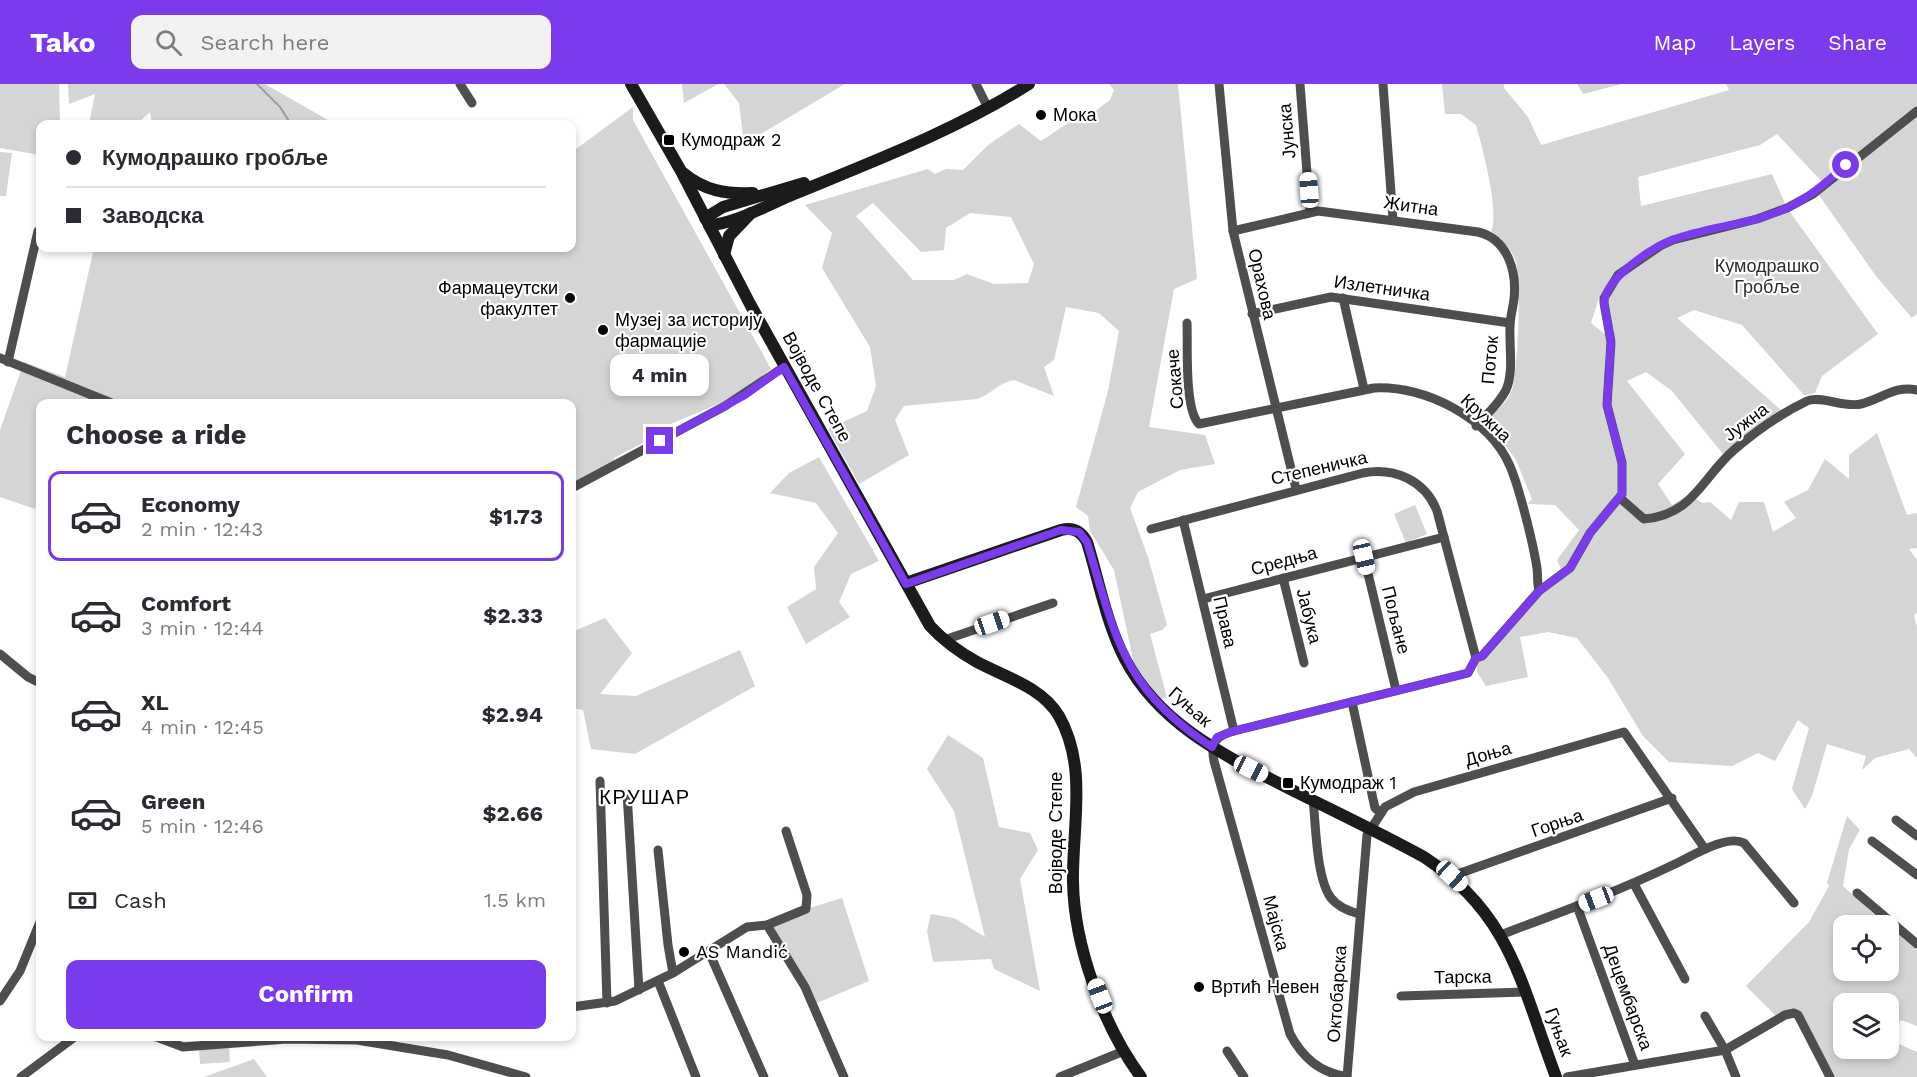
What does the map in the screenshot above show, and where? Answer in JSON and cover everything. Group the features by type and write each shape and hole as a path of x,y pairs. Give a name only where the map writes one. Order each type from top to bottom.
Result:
{"street":[{"path":"460,84 472,103"},
{"name":"Војводе Степе","path":"631,84 681,171 784,367 930,626 944,640 971,658 1041,696 1054,709 1065,728 1076,777 1073,880 1077,926 1095,984 1124,1051 1142,1077"},
{"path":"976,84 988,108"},
{"path":"707,221 753,211 860,167 988,108 1029,84"},
{"name":"Орахова","path":"1219,84 1233,231 1296,489"},
{"name":"Јунска","path":"1300,84 1310,211"},
{"path":"1383,84 1393,220"},
{"path":"1212,747 1217,737 1234,731 1466,674 1474,666 1476,658 1482,656 1539,591 1570,568 1590,533 1620,498 1624,478 1607,405 1611,342 1604,298 1618,275 1673,240 1757,219 1813,194 1917,111"},
{"path":"707,221 723,207 860,167"},
{"path":"681,171 700,186 719,192 775,191"},
{"path":"724,256 729,236 753,211"},
{"name":"Житна","path":"1233,231 1310,211 1393,220 1492,237 1507,254 1514,272 1515,295 1510,323"},
{"path":"36,239 4,360 102,399"},
{"name":"Излетничка","path":"1252,314 1317,298 1343,298 1510,323"},
{"path":"1343,298 1364,389"},
{"name":"Сокаче","path":"1187,323 1190,396 1197,423 1204,425 1275,409"},
{"name":"Поток","path":"1476,426 1497,404 1508,384 1510,323"},
{"path":"576,486 731,403 784,367"},
{"name":"Кружна","path":"1275,409 1364,389 1397,388 1433,397 1450,405 1496,445 1509,465 1538,570 1539,591"},
{"name":"Јужна","path":"1620,498 1644,519 1670,513 1691,500 1733,450 1767,425 1809,399 1853,405 1896,390 1917,390"},
{"name":"Степеничка","path":"1151,530 1296,489 1363,473 1378,470 1394,472 1411,480 1430,497 1437,511 1476,658"},
{"name":"Права","path":"1183,520 1234,731"},
{"name":"Гуњак","path":"906,584 1061,530 1079,532 1087,542 1109,621 1126,660 1148,693 1167,713 1212,747 1371,828 1452,876 1484,910 1500,935 1526,992 1556,1077"},
{"name":"Средња","path":"1203,600 1444,537"},
{"name":"Пољане","path":"1364,557 1396,690"},
{"name":"Јабука","path":"1283,578 1304,663"},
{"path":"944,640 1053,603"},
{"path":"0,654 36,681"},
{"path":"1352,702 1372,799 1375,808 1381,813"},
{"name":"Доња","path":"1371,828 1390,803 1404,795 1620,732 1626,733 1672,798"},
{"name":"Мајска","path":"1212,747 1290,1034 1308,1060 1332,1074 1347,1077"},
{"path":"600,781 607,1003"},
{"path":"627,793 639,990"},
{"path":"1672,798 1705,849"},
{"name":"Горња","path":"1452,876 1672,798"},
{"path":"1313,800 1318,852 1326,890 1333,901 1342,908 1359,914"},
{"path":"1896,820 1917,836"},
{"name":"Октобарска","path":"1347,1077 1359,914 1367,836 1371,828"},
{"path":"576,1007 607,1003 639,990 673,973 747,927 767,925 809,906 786,831"},
{"path":"1872,841 1917,875"},
{"path":"1500,935 1634,884 1718,844 1742,842 1794,903"},
{"path":"658,850 673,973"},
{"path":"1634,884 1685,979"},
{"path":"1857,893 1917,944"},
{"name":"Децембарска","path":"1577,906 1635,1065"},
{"path":"767,925 804,987 844,1077"},
{"path":"0,1001 20,971 36,932"},
{"path":"709,952 764,1077"},
{"path":"658,981 696,1077"},
{"name":"Тарска","path":"1401,996 1526,992"},
{"path":"1567,1077 1725,1050 1785,1015 1794,1013 1798,1015 1830,1077"},
{"path":"1705,1016 1725,1050 1736,1077"},
{"path":"24,1076 70,1041"},
{"path":"167,1041 183,1047 261,1041"},
{"path":"363,1041 448,1055 526,1077"},
{"path":"1060,1077 1124,1051"},
{"path":"1227,1051 1244,1077"}],"green space":[{"path":"0,84 59,84 60,120 36,120 36,154 0,148"},
{"path":"68,84 265,84 328,120 151,120 150,112 141,120 90,120 95,94 69,104"},
{"path":"682,84 718,84 684,103"},
{"path":"724,84 845,84 744,144 739,103"},
{"path":"1109,84 1178,84 1197,279 1174,289 1149,427 1205,435 1215,464 1180,470 1138,492 1130,508 1148,557 1167,625 1162,630 1150,634 1167,698 1159,699 1134,664 1114,570 1090,531 1088,516 1076,507 1108,391 1119,331 1099,313 1066,307 1054,360 1044,367 1054,396 1014,380 1004,383 977,399 904,406 895,420 909,455 859,484 828,429 867,411 876,386 870,347 822,268 832,233 805,205 928,169 935,174 946,169 963,170 988,145 1019,124 1041,141 1068,123 1082,121 1110,100 1114,90","holes":["873,203 921,252 944,250 946,228 970,213 1011,217 1034,264 1028,283 994,284 967,274 954,280 913,280 856,216"]},
{"name":"Кумодрашко Гробље","path":"1442,84 1504,84 1504,88 1528,117 1541,145 1729,90 1726,84 1917,84 1917,314 1912,318 1876,276 1816,191 1824,184 1777,134 1760,145 1638,177 1641,206 1772,174 1787,208 1878,334 1822,376 1815,393 1804,395 1742,325 1694,310 1677,318 1783,412 1723,454 1672,391 1646,372 1627,381 1685,454 1658,484 1672,505 1688,495 1703,503 1710,502 1731,520 1739,502 1764,502 1773,532 1796,518 1784,502 1808,490 1825,459 1849,479 1849,455 1877,433 1907,515 1917,513 1917,548 1909,549 1917,560 1917,613 1914,615 1917,627 1917,758 1909,749 1875,758 1862,770 1866,756 1827,744 1812,796 1805,809 1792,789 1809,728 1798,720 1775,761 1758,753 1732,766 1669,762 1643,736 1608,678 1577,638 1548,632 1520,637 1528,677 1486,686 1477,672 1477,664 1529,601 1563,574 1557,560 1579,530 1555,505 1528,504 1532,499 1516,460 1499,436 1505,429 1492,418 1486,423 1484,421 1504,403 1512,390 1518,324 1517,269 1511,251 1491,231 1492,195 1476,125 1461,114 1445,114","holes":["1613,281 1604,303 1616,343 1591,323 1600,295"]},
{"path":"1577,84 1622,84 1583,94"},
{"path":"633,107 633,120 771,369 735,397 661,428 662,433 614,458 614,463 576,482 576,399 36,399 35,509 0,497 0,430 24,362 65,377 93,252 576,252 576,149"},
{"path":"0,152 12,153 6,196 0,196"},
{"path":"819,457 879,561 851,574 839,602 850,617 806,644 787,607 816,589 814,567 838,533 816,503 770,493 789,473"},
{"path":"1415,505 1427,534 1406,543 1394,514"},
{"path":"605,618 632,653 600,694 636,696 740,650 755,686 635,754 591,749 583,710 576,709 576,630"},
{"path":"948,735 983,758 999,827 1030,833 1038,850 1020,879 1040,991 994,969 991,959 933,962 927,931 931,914 954,918 985,937 954,811 927,769"},
{"path":"1847,816 1860,830 1849,849 1843,886 1875,915 1833,915 1833,981 1899,981 1899,935 1917,950 1917,1026 1901,1020 1899,1022 1899,993 1833,993 1833,1059 1899,1059 1899,1044 1917,1052 1917,1077 1832,1077 1791,1013 1776,1016 1746,986 1809,922 1829,886 1827,883"},
{"path":"842,898 869,981 812,1005 771,927 806,909"},
{"path":"229,1047 230,1062 200,1064 199,1049"},
{"path":"254,1059 267,1077 204,1077"}],"waterway":[{"path":"257,84 280,107 288,120"}],"place":[{"name":"Мока","path":"1041,115"},
{"name":"Кумодраж 2","path":"669,140"},
{"name":"Фармацеутски факултет","path":"570,298"},
{"name":"Музеј за историју фармације","path":"603,330"},
{"name":"Кумодраж 1","path":"1288,783"},
{"name":"AS Mandić","path":"684,952"},
{"name":"Вртић Невен","path":"1199,987"}],"district":[{"name":"КРУШАР","path":"645,797"}],"route":[{"path":"660,441 745,395 784,367 906,584 1061,530 1069,529 1079,532 1087,542 1113,633 1136,677 1167,713 1212,747 1217,737 1234,731 1468,673 1474,666 1476,658 1482,656 1539,591 1570,568 1590,533 1622,494 1624,478 1622,463 1607,405 1611,342 1604,303 1604,298 1618,275 1660,246 1673,240 1737,225 1787,208 1813,194 1846,165"}]}
